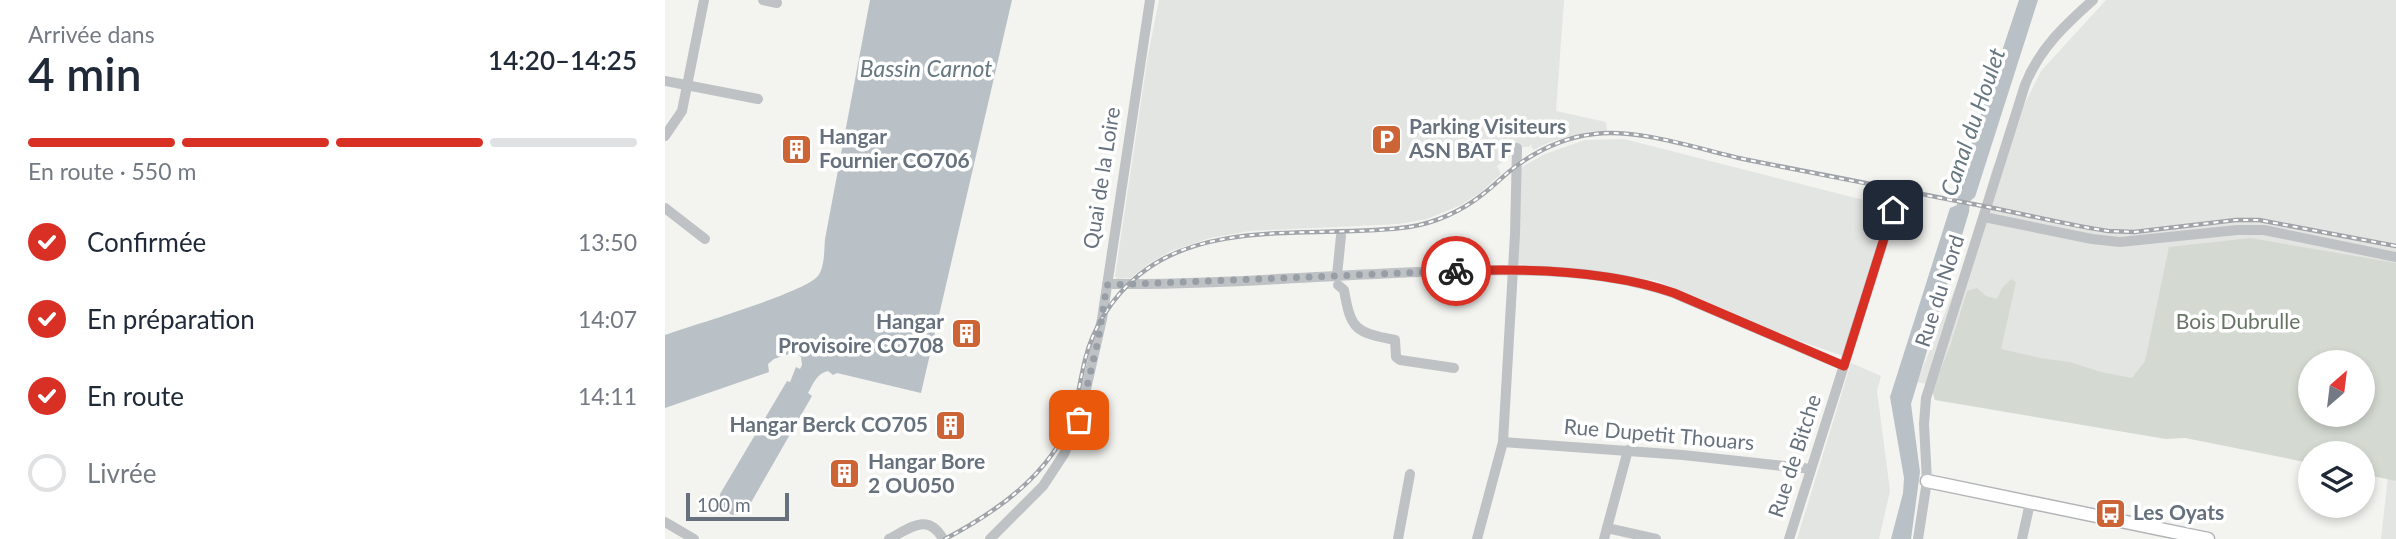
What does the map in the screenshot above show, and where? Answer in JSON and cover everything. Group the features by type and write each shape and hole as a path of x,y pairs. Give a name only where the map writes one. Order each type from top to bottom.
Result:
{"main road":[{"path":"1927,481 2208,539"}],"street":[{"path":"665,136 680,116 704,0"},
{"path":"763,0 778,3"},
{"name":"Quai de la Loire","path":"997,537 1043,486 1060,462 1072,439 1089,381 1107,285 1150,0"},
{"name":"Rue du Nord","path":"1918,539 1927,481 1924,424 1926,398 2024,91 2035,65 2053,38 2093,0"},
{"path":"665,81 758,99"},
{"path":"1477,539 1503,442 1517,148"},
{"name":"Rue de Bitche","path":"1789,539 1897,198 1883,194"},
{"path":"665,208 705,239"},
{"path":"1984,217 2092,239 2120,242 2237,230 2264,230 2396,257"},
{"path":"1341,236 1338,280 1344,290 1352,322 1367,335 1395,340 1396,357 1400,360 1454,368"},
{"path":"1107,285 1338,280 1512,269 1619,279 1656,287 1844,366"},
{"name":"Rue Dupetit Thouars","path":"1503,442 1628,450 1811,468"},
{"path":"1628,450 1605,533 1656,539"},
{"path":"1398,539 1410,474"},
{"path":"2022,539 2030,503"},
{"path":"665,522 694,539"},
{"path":"889,539 918,525 927,524 935,528 943,539"}],"shaded area":[{"path":"1159,0 1564,0 1556,111 1606,122 1607,131 1592,131 1567,137 1533,150 1531,144 1529,147 1523,147 1497,166 1501,174 1481,192 1461,205 1427,219 1399,224 1250,231 1210,238 1171,251 1131,278 1117,279 1115,276 1148,55"},
{"path":"2106,0 2396,0 2396,539 2381,539 2388,476 2375,464 2375,441 2298,441 2298,451 2133,428 1917,382 1964,266 1993,167 2041,71"},
{"path":"1624,139 1891,207 1843,356 1794,339 1657,281 1598,271 1516,264 1513,172 1545,154 1585,140"},
{"path":"1851,363 1881,376 1877,391 1890,491 1879,539 1797,539"}],"green space":[{"name":"Bois Dubrulle","path":"2250,238 2396,263 2396,481 2375,477 2375,441 2298,441 2298,461 2185,438 2166,439 1935,400 1932,391 1950,346 1967,291 1977,288 1986,296 1997,299 2002,288 2011,279 2016,282 2001,349 2070,362 2132,378 2145,361 2169,247"}],"water":[{"name":"Bassin Carnot","path":"870,0 1012,0 921,393 837,373 833,375 828,371 821,374 808,393 812,396 749,506 740,514 732,515 721,507 720,494 787,381 790,382 796,367 800,369 801,357 795,352 774,359 768,364 769,372 665,408 665,335 771,300 809,283 818,276 823,263 825,239"},
{"path":"2019,0 2038,0 1975,197 1970,201 1969,212 1911,404 1920,472 1911,539 1891,539 1903,493 1904,478 1890,397 1950,208 1957,205 1955,192"}],"railway":[{"path":"945,539 1002,504 1050,458 1071,419 1089,348 1105,313 1130,283 1167,257 1199,245 1233,237 1376,230 1429,223 1466,206 1537,153 1584,135 1612,133 1651,137 1748,160 2108,231 2134,232 2236,220 2259,220 2396,246"}],"way so far":[{"path":"1079,420 1098,341 1107,285 1456,271"}],"place":[{"name":"Parking Visiteurs ASN BAT F","path":"1386,139"},
{"name":"Hangar Fournier CO706","path":"796,149"},
{"name":"Hangar Provisoire CO708","path":"967,334"},
{"name":"Hangar Berck CO705","path":"951,425"},
{"name":"Hangar Bore 2 OU050","path":"845,474"},
{"name":"Les Oyats","path":"2110,513"}],"route":[{"path":"1456,271 1512,269 1611,278 1645,284 1674,293 1844,366 1893,210"}],"water label":[{"name":"Canal du Houlet","path":"1973,122"}]}
